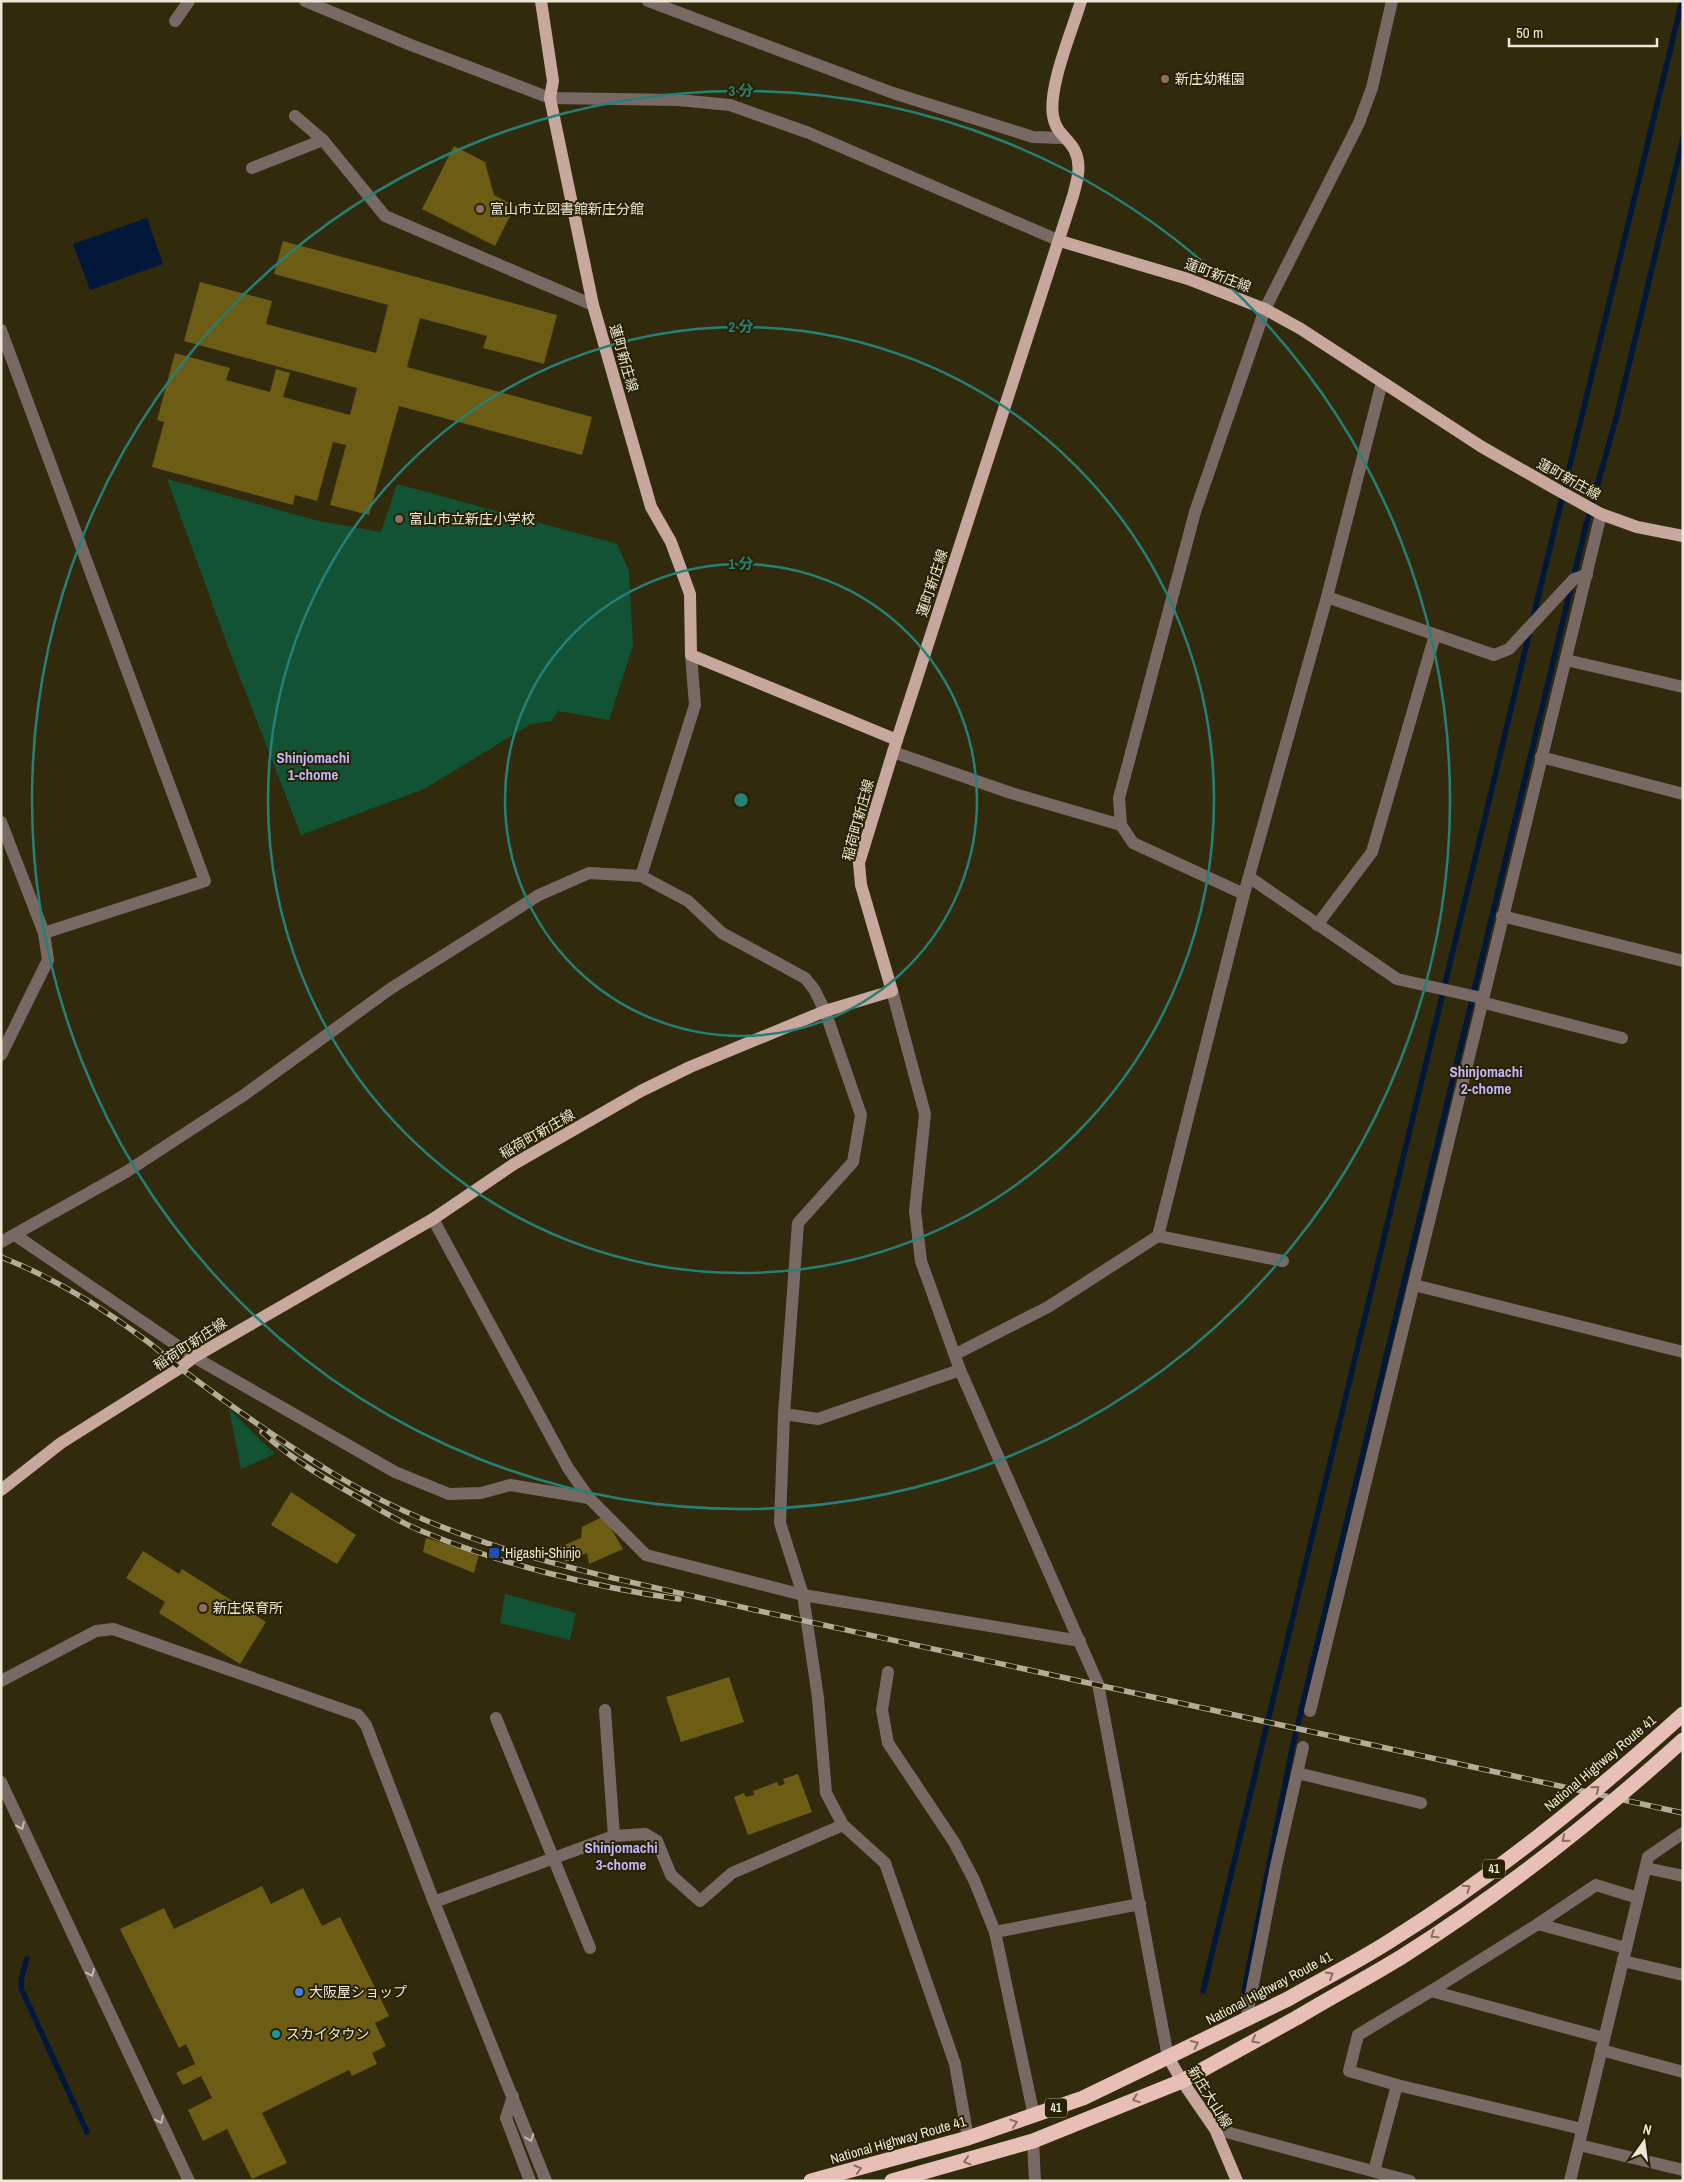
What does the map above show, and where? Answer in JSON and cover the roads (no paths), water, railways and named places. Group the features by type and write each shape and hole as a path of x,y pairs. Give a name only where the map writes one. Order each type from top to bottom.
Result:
{"highway":[{"name":"National Highway Route 41","path":"811,2181 968,2138 1083,2098 1288,1999 1393,1939 1507,1861 1620,1771 1683,1714"},
{"name":"41","path":"892,2181 954,2165 1033,2140 1182,2081 1298,2017 1404,1955 1519,1876 1633,1785 1683,1740"}],"main road":[{"name":"蓮町新庄線","path":"541,1 553,81 550,98 593,305 651,507 671,542 690,594 691,655"},
{"path":"1060,241 1079,168 1075,150 1062,138 1053,117 1052,98 1081,1"},
{"name":"蓮町新庄線","path":"895,746 1060,241 1188,279 1265,309 1301,329 1482,447 1598,512 1637,526 1683,536"},
{"path":"691,655 895,746"},
{"name":"稲荷町新庄線","path":"1,1490 61,1443 180,1368 194,1356 432,1219 514,1164 641,1090 690,1067 825,1012 892,991 861,885 860,862 895,746"},
{"name":"新庄大山線","path":"1168,2057 1182,2081 1216,2129 1237,2181"}],"street":[{"path":"175,21 189,1"},
{"path":"305,1 411,45 550,98 678,100 730,105 810,133 1060,241"},
{"path":"648,1 893,93 1033,137 1062,138"},
{"path":"1244,894 1134,843 1121,825 1120,798 1195,512 1265,309 1359,123 1372,88 1392,1"},
{"path":"294,116 323,140 385,216 593,305"},
{"path":"252,168 323,140"},
{"path":"1,330 205,881 44,933"},
{"path":"956,1354 1048,1307 1158,1236 1248,877 1327,598 1382,382"},
{"path":"1310,1711 1414,1285 1480,999 1566,660 1586,576 1598,512"},
{"path":"1327,598 1494,655 1509,649 1574,579 1586,576"},
{"path":"1317,925 1372,852 1435,635"},
{"path":"641,876 695,705 691,655"},
{"path":"1566,660 1683,687"},
{"path":"895,746 1010,793 1121,825"},
{"path":"1541,757 1683,794"},
{"path":"1,822 44,933 48,960 1,1055"},
{"path":"1,1242 15,1236 126,1172 244,1095 390,989 539,895 589,874 641,876 688,902 722,933 805,978 814,988 825,1012 861,1115 853,1162 798,1223 784,1414 780,1523 803,1595 818,1698 826,1793 843,1825 885,1863 955,2064 968,2138"},
{"path":"1248,877 1397,979 1480,999 1622,1038"},
{"path":"1502,916 1683,961"},
{"path":"892,991 925,1114 915,1211 921,1261 956,1354 960,1370 1098,1684 1168,2057"},
{"path":"432,1219 568,1468 589,1498 646,1555 803,1595 1080,1641"},
{"path":"15,1236 194,1356 396,1472 449,1494 480,1493 510,1485 589,1498"},
{"path":"1158,1236 1283,1261"},
{"path":"1414,1285 1683,1352"},
{"path":"784,1414 818,1419 960,1370"},
{"path":"1,1681 96,1632 113,1629 358,1715 366,1726 434,1902 546,2181"},
{"path":"888,1672 882,1710 888,1743 954,1842 974,1880 995,1932 1034,2116"},
{"path":"605,1710 614,1836"},
{"path":"496,1718 590,1948"},
{"path":"1246,2020 1303,1746"},
{"path":"1297,1773 1421,1803"},
{"path":"1,1782 189,2181"},
{"path":"434,1902 614,1836 645,1834 657,1841 671,1874 700,1901 732,1873 843,1825"},
{"path":"1570,2181 1648,1857 1683,1833"},
{"path":"1646,1868 1683,1876"},
{"path":"1582,2129 1397,2085 1349,2071 1358,2035 1538,1924 1596,1885 1638,1898"},
{"path":"995,1932 1140,1904"},
{"path":"1538,1924 1683,1975"},
{"path":"1431,1991 1603,2044 1683,2072"},
{"path":"1374,2171 1397,2085"},
{"path":"513,2096 506,2118 530,2181"},
{"path":"1216,2129 1410,2181"},
{"path":"1033,2140 1035,2181"},
{"path":"1579,2145 1683,2170"}],"water":[{"path":"147,218 163,264 90,290 73,244"}],"waterway":[{"path":"1533,618 1682,1"},
{"path":"1244,1991 1292,1749 1585,529 1617,415 1683,138"},
{"path":"1203,1991 1530,630"},
{"path":"27,1959 21,1988 87,2132"}],"railway":[{"path":"1,1257 57,1283 110,1315 239,1411 334,1474 383,1501 433,1524 485,1543 539,1559 647,1586 1683,1813"},
{"path":"262,1432 295,1459 319,1474 419,1530 481,1553 547,1573 613,1588 679,1599"}],"place":[{"name":"新庄幼稚園","path":"1165,79"},
{"name":"富山市立図書館新庄分館","path":"480,209"},
{"name":"富山市立新庄小学校","path":"399,519"},
{"name":"Higashi-Shinjo","path":"494,1553"},
{"name":"新庄保育所","path":"203,1608"},
{"name":"大阪屋ショップ","path":"299,1992"},
{"name":"スカイタウン","path":"276,2034"}],"district":[{"name":"Shinjomachi 1-chome","path":"313,766"},
{"name":"Shinjomachi 2-chome","path":"1486,1080"},
{"name":"Shinjomachi 3-chome","path":"621,1856"}]}
